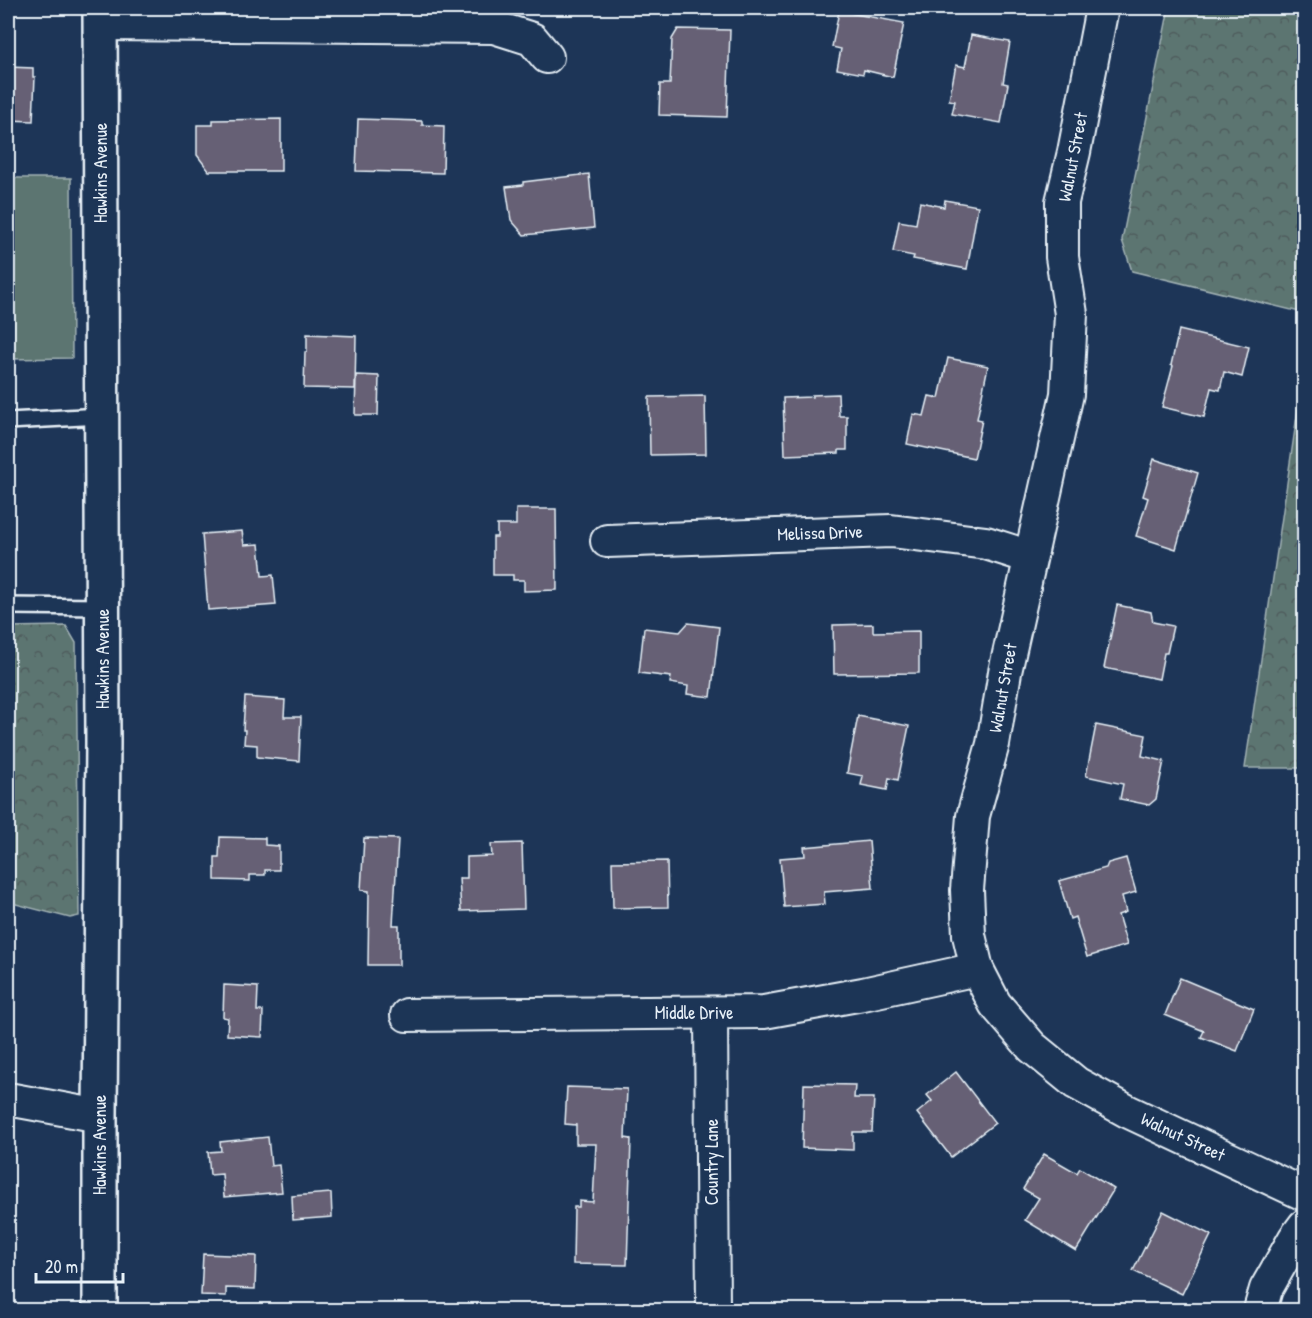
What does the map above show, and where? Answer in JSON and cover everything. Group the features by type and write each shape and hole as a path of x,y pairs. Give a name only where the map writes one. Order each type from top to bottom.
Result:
{"street":[{"name":"Walnut Street","path":"1102,8 1062,202 1062,257 1071,314 1067,394 1005,672 993,744 973,816 967,890 969,935 977,969 995,1004 1032,1047 1076,1083 1127,1111 1305,1194"},
{"path":"100,16 494,17 532,39 547,57"},
{"name":"Hawkins Avenue","path":"100,16 103,742 99,1116 100,1311"},
{"name":"Melissa Drive","path":"607,541 891,531 986,543 1030,557"},
{"name":"Middle Drive","path":"407,1015 765,1012 863,994 977,969"},
{"name":"Country Lane","path":"711,1013 713,1311"},
{"path":"8,1100 99,1116"},
{"path":"1260,1311 1266,1288 1295,1238 1305,1226"}],"lane":[{"path":"8,422 102,416"},
{"path":"8,606 102,607"}],"green space":[{"path":"1169,8 1304,8 1304,313 1132,271 1122,240"},
{"path":"8,178 71,178 72,358 8,359"},
{"path":"1304,368 1304,768 1245,768"},
{"path":"66,626 76,643 79,916 70,918 8,902 8,627"}],"building":[{"path":"839,11 904,23 893,77 864,70 863,74 837,69 841,49 832,47"},
{"path":"678,29 730,30 727,117 659,115 660,84 670,84 672,39"},
{"path":"971,35 1010,42 1003,83 1008,84 1001,123 952,114 955,101 949,100 956,65 965,67"},
{"path":"8,67 33,68 33,77 35,77 33,121 8,120"},
{"path":"281,119 281,171 209,171 197,155 197,125 213,125 213,120"},
{"path":"358,119 422,121 422,125 444,126 443,173 356,171"},
{"path":"589,174 594,228 524,235 511,220 506,187 523,185 523,182"},
{"path":"945,200 978,206 967,269 913,259 914,256 893,252 899,221 916,224 920,202 944,207"},
{"path":"1179,330 1249,347 1242,377 1224,372 1220,390 1211,388 1204,417 1162,407 1173,366 1171,365"},
{"path":"307,334 356,336 355,389 304,388"},
{"path":"948,358 988,366 977,419 982,420 974,458 907,444 913,414 924,416 929,396 939,398"},
{"path":"356,375 379,376 378,415 355,415"},
{"path":"838,394 839,416 847,416 847,450 839,450 839,453 785,455 783,398"},
{"path":"705,396 706,454 650,455 649,397"},
{"path":"1154,459 1198,473 1176,549 1136,536 1148,498 1143,496"},
{"path":"516,509 556,509 557,590 524,591 524,580 513,580 513,575 493,575 493,537 497,537 497,525 516,525"},
{"path":"242,531 244,545 259,544 262,576 273,575 276,605 208,610 202,534"},
{"path":"1117,605 1151,612 1153,622 1173,626 1167,653 1164,653 1159,679 1104,668"},
{"path":"688,623 719,627 711,697 687,694 688,686 670,683 671,677 639,673 644,628 680,632"},
{"path":"873,624 873,632 919,631 919,673 834,674 833,625"},
{"path":"245,697 285,700 284,717 301,717 299,761 257,757 257,745 244,744"},
{"path":"858,716 909,726 898,780 889,778 887,790 861,785 863,776 847,773"},
{"path":"1096,725 1146,735 1142,756 1164,761 1156,799 1149,805 1120,799 1123,784 1086,776"},
{"path":"220,837 265,838 265,845 279,846 279,870 265,870 265,875 250,875 250,881 215,880 215,857 219,857"},
{"path":"364,838 398,839 393,925 399,925 399,965 368,965 369,891 361,890"},
{"path":"869,841 873,888 824,892 825,904 784,907 780,858 805,856 804,847"},
{"path":"522,843 524,909 461,911 459,878 467,878 467,857 492,856 491,844"},
{"path":"1126,858 1136,892 1122,896 1126,912 1118,915 1127,945 1087,957 1075,917 1070,919 1059,881 1106,868 1108,863"},
{"path":"667,861 668,907 613,908 612,862"},
{"path":"1180,978 1254,1009 1237,1051 1201,1037 1204,1031 1165,1015"},
{"path":"224,985 258,987 257,1011 263,1011 262,1037 227,1035 228,1018 223,1017"},
{"path":"956,1072 995,1123 951,1157 917,1113 932,1101 927,1095"},
{"path":"804,1084 855,1085 854,1098 874,1098 872,1132 853,1132 853,1150 802,1148"},
{"path":"567,1087 627,1089 625,1138 631,1139 627,1265 573,1264 574,1207 579,1207 579,1201 593,1202 596,1144 576,1144 576,1125 565,1124"},
{"path":"268,1137 271,1166 279,1165 282,1192 224,1197 222,1174 210,1175 208,1152 221,1151 220,1142"},
{"path":"1044,1154 1077,1173 1080,1168 1114,1189 1076,1251 1025,1220 1039,1198 1023,1189"},
{"path":"331,1193 332,1217 293,1220 292,1196"},
{"path":"1163,1211 1211,1235 1182,1294 1133,1271"},
{"path":"203,1254 256,1256 255,1289 226,1288 226,1296 201,1295"}]}
